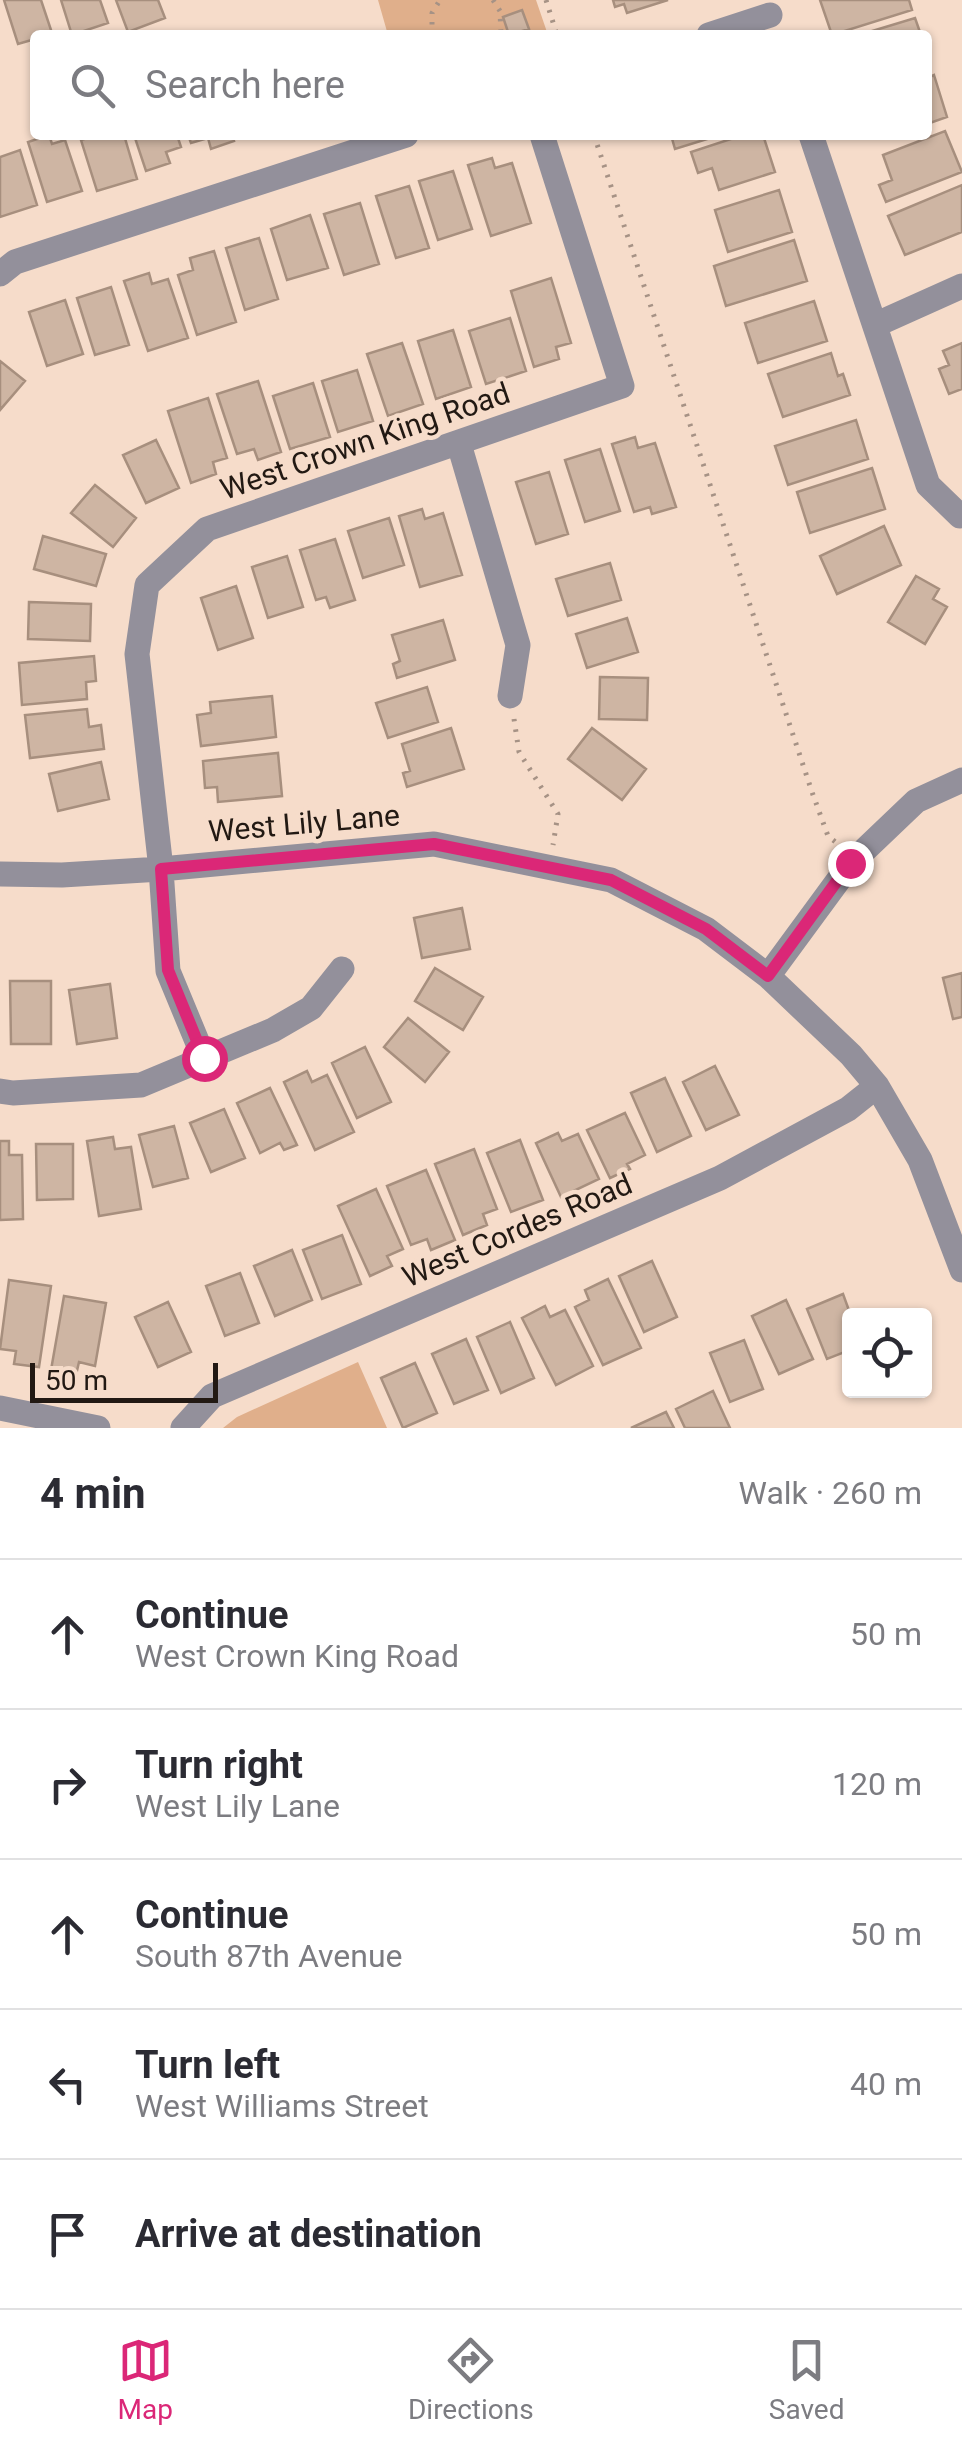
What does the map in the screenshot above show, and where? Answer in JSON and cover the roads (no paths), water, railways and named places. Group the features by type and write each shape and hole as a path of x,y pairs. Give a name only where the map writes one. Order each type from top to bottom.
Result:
{"street":[{"path":"725,30 771,16"},
{"path":"0,274 15,262 391,140"},
{"name":"West Crown King Road","path":"204,1058 168,970 137,654 147,585 207,529 622,386 544,140"},
{"path":"812,140 928,485 960,516"},
{"path":"875,325 962,286"},
{"path":"459,444 518,646 510,696"},
{"path":"768,976 855,859 916,801 962,780"},
{"name":"West Lily Lane","path":"0,874 62,876 434,844 611,880 706,929 768,976 851,1055 877,1086 920,1160 962,1270"},
{"path":"0,1091 141,1085 273,1030 311,1008 342,969"},
{"name":"West Cordes Road","path":"183,1428 212,1396 720,1178 848,1109 877,1086"},
{"path":"0,1408 98,1428"}]}
